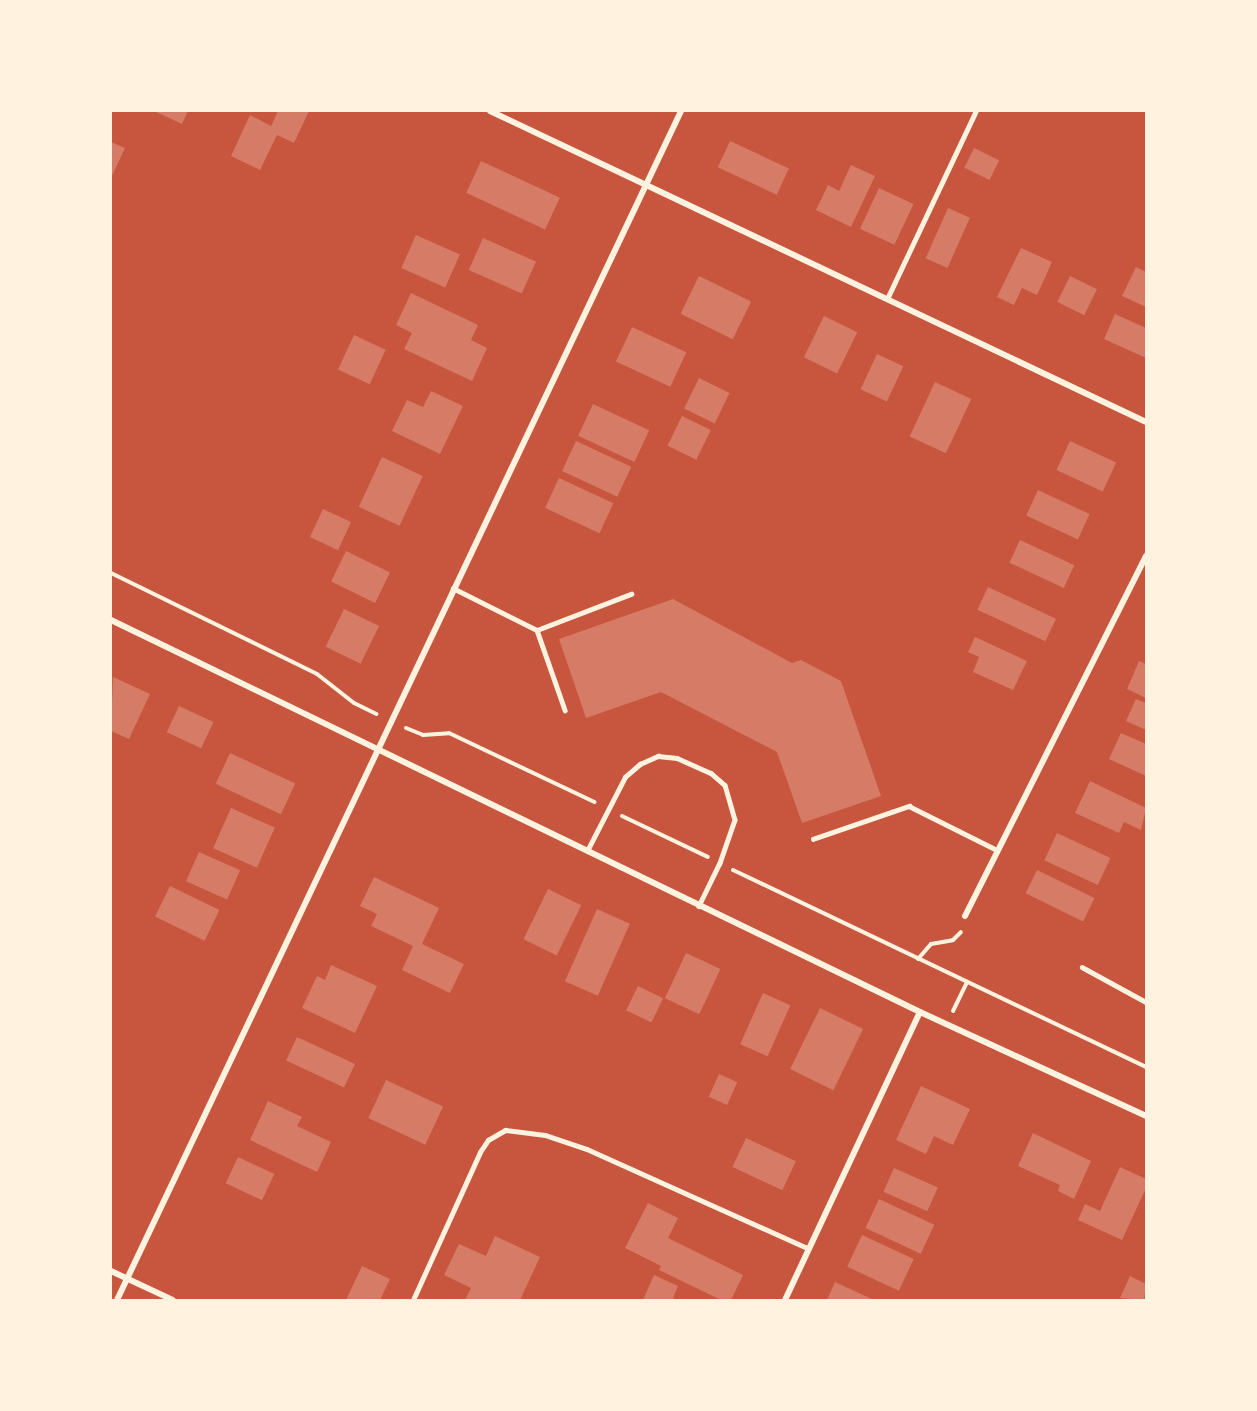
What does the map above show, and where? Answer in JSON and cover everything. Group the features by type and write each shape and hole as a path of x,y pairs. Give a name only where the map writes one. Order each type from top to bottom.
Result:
{"street":[{"path":"490,111 1146,422"},
{"path":"117,1300 389,720 681,111"},
{"path":"965,916 1146,556"},
{"path":"111,620 375,750 920,1012 1146,1116"},
{"path":"785,1300 920,1012"},
{"path":"111,1271 173,1300"}],"lane":[{"path":"887,299 976,111"},
{"path":"453,588 537,630 565,710"},
{"path":"537,630 630,594"},
{"path":"587,852 625,777 640,764 658,756 677,758 711,773 725,785 733,804 735,820 720,863 699,906"},
{"path":"813,838 909,806 997,850"},
{"path":"1082,967 1146,1002"},
{"path":"412,1300 480,1152 488,1140 504,1130 545,1135 587,1149 809,1249"}],"path":[{"path":"111,573 317,674 354,703 389,720 423,735 449,733 1146,1067"},
{"path":"918,959 931,944 953,940 961,932 965,916"},
{"path":"946,1024 966,982"}],"building":[{"path":"154,111 188,111 182,124"},
{"path":"278,111 309,111 294,143 277,135 260,170 231,156 250,115 271,126"},
{"path":"730,141 789,168 777,195 718,167"},
{"path":"111,142 125,148 111,178"},
{"path":"974,148 999,160 990,180 964,168"},
{"path":"481,161 560,198 545,229 466,193"},
{"path":"851,165 875,176 851,227 816,210 828,185 839,191"},
{"path":"879,188 913,204 894,245 860,229"},
{"path":"948,208 970,218 948,268 926,258"},
{"path":"416,235 460,255 445,287 401,268"},
{"path":"483,238 536,262 522,294 469,270"},
{"path":"1021,248 1052,262 1037,295 1022,288 1014,305 997,297"},
{"path":"1136,267 1146,272 1146,307 1122,296"},
{"path":"699,276 751,301 733,339 681,314"},
{"path":"1070,276 1097,289 1084,315 1057,302"},
{"path":"411,293 478,325 471,340 487,348 472,381 404,349 412,333 396,325"},
{"path":"1115,314 1146,328 1146,358 1104,339"},
{"path":"824,316 857,332 837,374 804,357"},
{"path":"632,327 686,352 670,387 616,361"},
{"path":"354,335 386,350 370,384 338,369"},
{"path":"877,354 903,366 887,402 861,389"},
{"path":"699,378 730,393 715,423 684,409"},
{"path":"935,382 971,399 946,453 910,436"},
{"path":"431,391 463,406 440,454 392,431 407,400 423,407"},
{"path":"593,404 649,430 634,462 578,436"},
{"path":"682,416 711,430 696,460 668,446"},
{"path":"576,441 631,467 617,497 562,471"},
{"path":"1070,441 1116,463 1103,492 1056,470"},
{"path":"382,457 423,476 400,526 359,507"},
{"path":"559,478 613,503 599,533 545,508"},
{"path":"1038,490 1090,514 1078,539 1026,515"},
{"path":"323,509 351,522 338,550 310,537"},
{"path":"1020,540 1074,565 1064,588 1009,563"},
{"path":"346,551 390,572 375,603 331,582"},
{"path":"988,587 1056,619 1045,641 977,610"},
{"path":"673,599 792,663 801,660 841,681 881,796 802,823 777,752 661,692 586,718 559,639"},
{"path":"344,609 379,626 361,664 326,647"},
{"path":"975,637 1027,661 1013,690 973,672 979,657 968,652"},
{"path":"1139,661 1146,664 1146,698 1127,689"},
{"path":"113,677 150,694 129,739 111,731"},
{"path":"1136,699 1146,703 1146,730 1126,721"},
{"path":"179,706 213,722 201,748 167,732"},
{"path":"1121,733 1146,744 1146,776 1109,759"},
{"path":"230,753 295,783 281,814 216,784"},
{"path":"1090,781 1146,808 1141,830 1124,822 1119,833 1075,813"},
{"path":"231,808 275,828 257,868 213,848"},
{"path":"1057,833 1110,858 1098,885 1044,860"},
{"path":"199,852 240,870 227,900 186,881"},
{"path":"1037,870 1095,898 1083,921 1026,893"},
{"path":"374,877 439,908 422,944 464,964 450,993 402,970 413,946 371,926 377,914 360,906"},
{"path":"170,886 219,910 205,941 155,917"},
{"path":"548,889 581,905 557,956 523,939"},
{"path":"597,909 630,924 598,996 565,981"},
{"path":"686,953 720,969 699,1014 665,998"},
{"path":"331,965 377,986 355,1033 302,1008 317,976 325,980"},
{"path":"638,986 663,998 651,1023 626,1010"},
{"path":"763,993 790,1005 768,1056 740,1044"},
{"path":"820,1008 863,1029 833,1090 790,1069"},
{"path":"297,1037 355,1064 344,1088 286,1061"},
{"path":"719,1074 737,1082 727,1105 709,1097"},
{"path":"386,1080 443,1107 425,1145 368,1118"},
{"path":"921,1086 970,1109 953,1145 934,1136 926,1154 896,1140"},
{"path":"268,1101 302,1117 297,1126 331,1142 317,1172 250,1140"},
{"path":"1033,1133 1091,1161 1074,1199 1058,1191 1060,1185 1018,1166"},
{"path":"746,1138 796,1161 782,1190 732,1167"},
{"path":"238,1157 274,1174 262,1200 226,1183"},
{"path":"1120,1167 1146,1179 1146,1188 1122,1240 1078,1220 1085,1204 1100,1211"},
{"path":"894,1168 938,1188 927,1211 883,1192"},
{"path":"879,1199 934,1225 921,1254 865,1228"},
{"path":"648,1203 678,1218 668,1238 743,1275 731,1300 721,1300 659,1270 661,1266 625,1248"},
{"path":"862,1235 914,1259 899,1291 847,1267"},
{"path":"495,1236 540,1257 520,1300 465,1300 471,1288 444,1275 459,1244 486,1256"},
{"path":"362,1266 390,1279 380,1300 346,1300"},
{"path":"654,1275 678,1286 673,1298 676,1300 643,1300"},
{"path":"1130,1276 1146,1284 1144,1300 1120,1298"},
{"path":"835,1282 874,1300 827,1300"}]}
